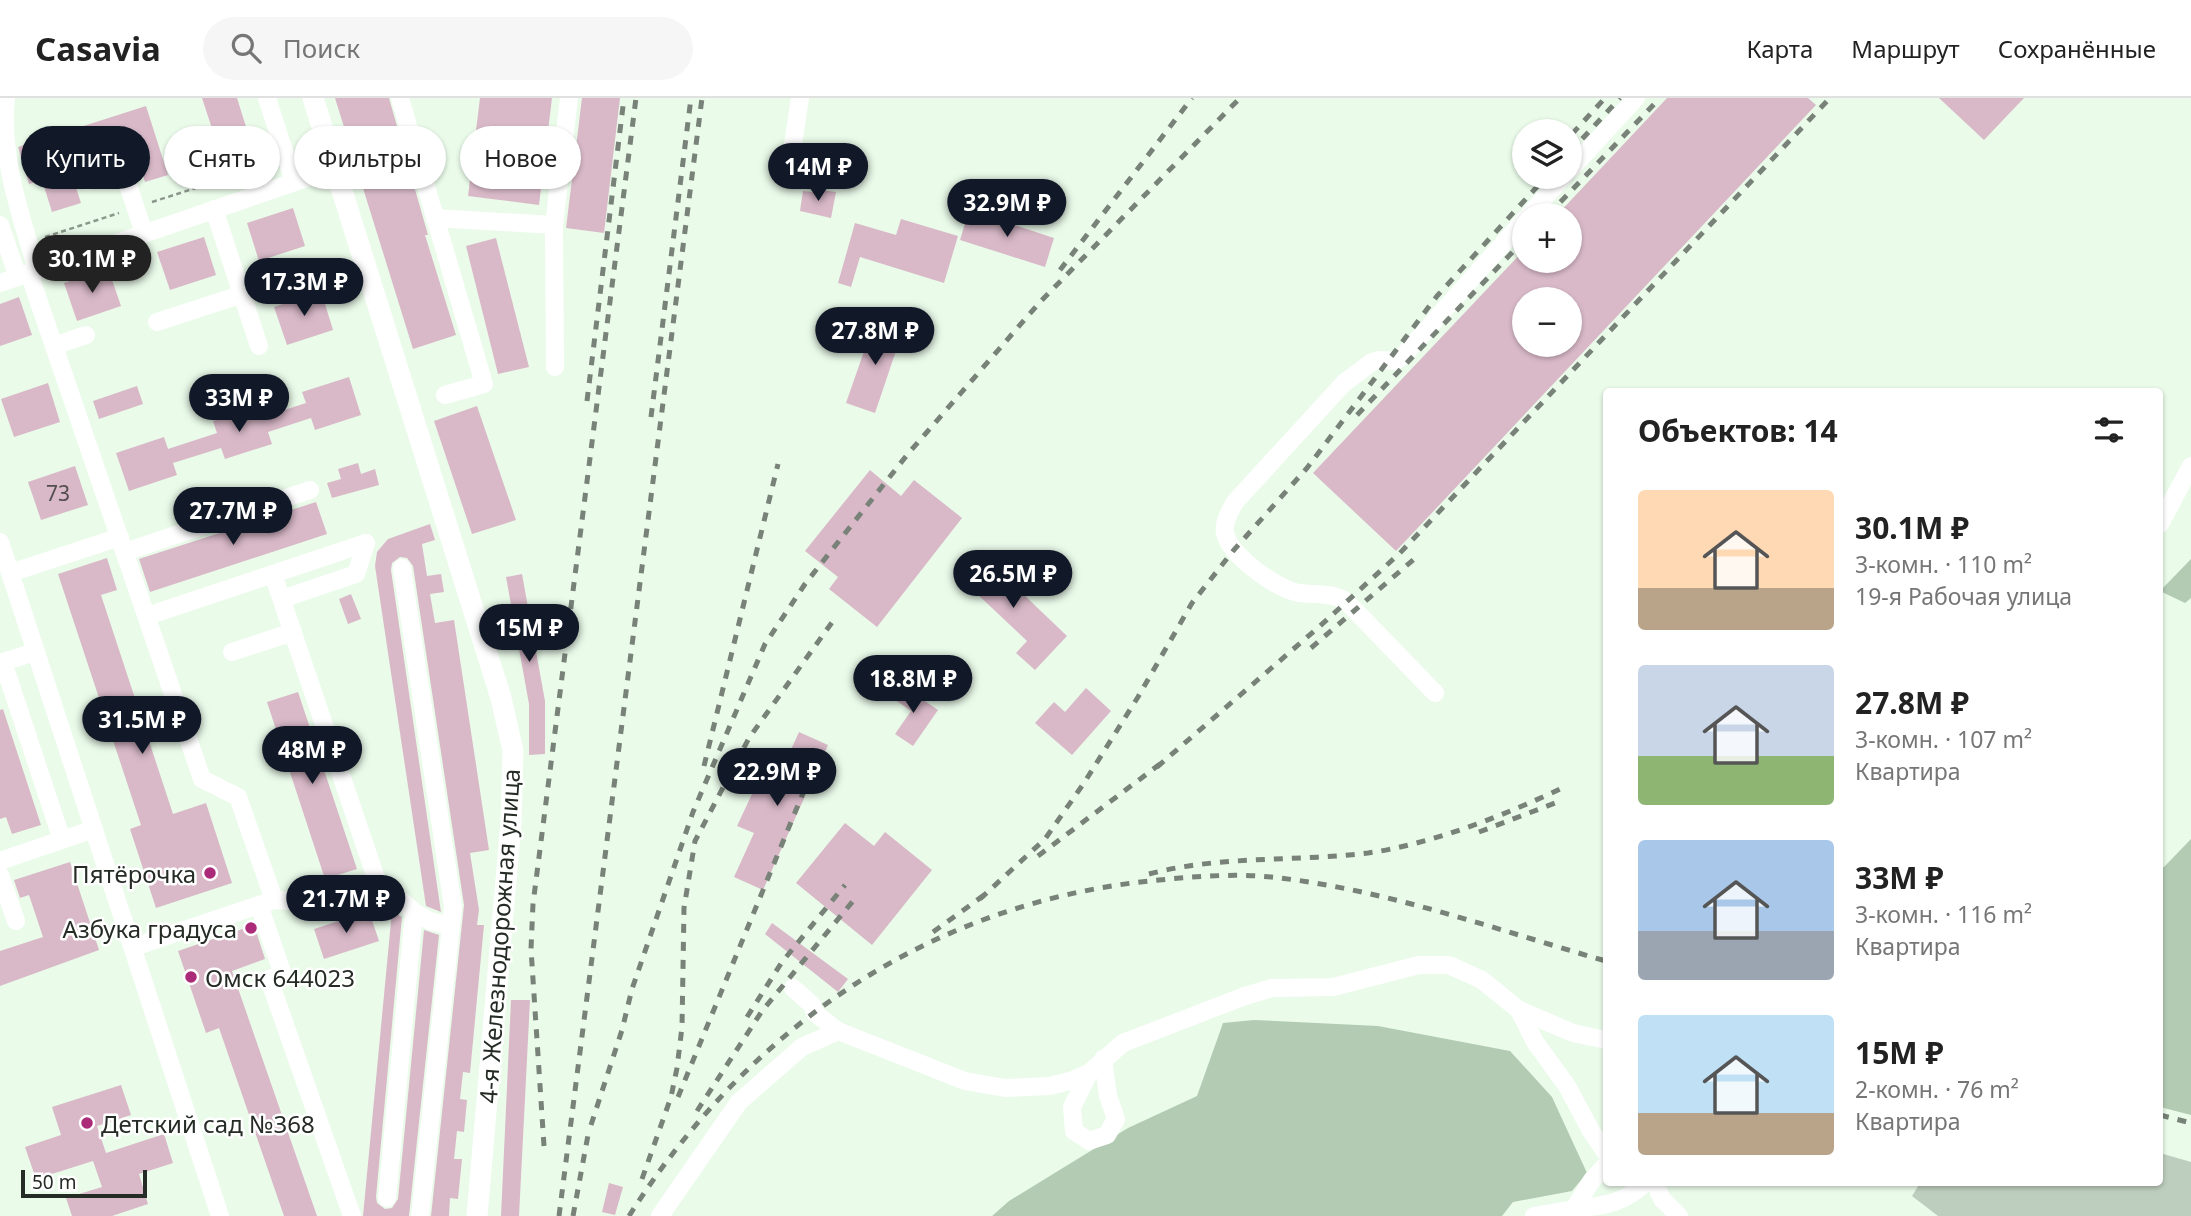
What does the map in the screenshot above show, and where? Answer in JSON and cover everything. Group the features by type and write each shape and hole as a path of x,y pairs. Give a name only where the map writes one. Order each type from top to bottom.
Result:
{"main road":[{"name":"4-я Железнодорожная улица","path":"313,98 322,126"},
{"name":"4-я Железнодорожная улица","path":"343,189 502,698 513,751 511,822 477,1216"}],"street":[{"path":"6,98 2,124 9,170 29,242 28,273"},
{"path":"0,283 294,182 267,98"},
{"path":"400,98 484,384 445,395"},
{"path":"555,367 554,225 569,98"},
{"path":"788,178 800,98"},
{"path":"1582,157 1636,98"},
{"path":"129,189 144,233"},
{"path":"1540,203 1552,189"},
{"path":"214,209 259,346"},
{"path":"435,218 554,225"},
{"path":"0,225 28,273 202,779 239,797 283,975 269,979 352,1216"},
{"path":"1435,693 1347,602 1338,596 1297,593 1266,578 1233,551 1224,532 1226,520 1235,502 1344,383 1372,362 1396,361 1403,356 1512,233"},
{"path":"157,322 298,276"},
{"path":"54,346 86,335"},
{"path":"2163,518 2191,466"},
{"path":"10,573 310,490"},
{"path":"0,542 220,1216"},
{"path":"147,616 366,543 356,574 282,599"},
{"path":"402,568 453,908 420,1216"},
{"path":"273,574 380,890"},
{"path":"232,652 293,632"},
{"path":"35,652 2,663 62,840"},
{"path":"0,861 94,829"},
{"path":"0,875 16,921"},
{"path":"134,947 266,903 336,904 380,890 402,901 430,921 451,926"},
{"path":"387,1198 414,912"},
{"path":"793,988 812,1004 815,1013 838,1031 965,1081 1005,1088 1049,1086 1088,1073 1124,1043 1245,996 1272,988 1333,987 1419,965 1449,965 1482,981 1519,1010 1573,1033 1603,1039"},
{"path":"1519,1010 1535,1042 1567,1086 1603,1149"},
{"path":"660,1216 739,1102 802,1047 838,1031"},
{"path":"1088,1073 1072,1107 1074,1131 1089,1141 1107,1135 1116,1119 1108,1096 1104,1059"},
{"path":"1574,1209 1592,1180 1603,1168"},
{"path":"1534,1216 1610,1206 1633,1195 1642,1186"},
{"path":"1656,1186 1661,1199 1679,1216"}],"path":[{"path":"29,242 193,189"}],"green space":[{"path":"2191,559 2191,598 2185,603 2163,592 2163,588"},
{"path":"2191,839 2191,1115 2163,1108 2164,867"},
{"path":"1254,1020 1378,1026 1510,1051 1552,1097 1587,1173 1572,1191 1513,1202 1502,1216 992,1216 1009,1201 1128,1128 1197,1096 1223,1023"},
{"path":"2163,1154 2191,1162 2191,1216 1938,1216 1912,1196 1918,1186 2163,1186"}],"building":[{"path":"202,98 237,98 246,126 211,126"},
{"path":"335,98 389,98 397,126 344,126"},
{"path":"480,98 552,98 549,126 477,126"},
{"path":"582,98 620,98 604,233 566,228 571,189 581,189 581,126 579,126"},
{"path":"1667,98 1808,98 1816,105 1582,353 1582,287 1512,287 1512,357 1579,357 1396,551 1313,473 1512,263 1512,273 1582,273 1582,203 1568,203"},
{"path":"1939,98 2024,98 1984,140"},
{"path":"146,106 164,162 164,176 150,180 150,126 84,126"},
{"path":"45,189 76,189 81,203 52,212"},
{"path":"363,189 415,189 428,235 425,235 456,335 413,349"},
{"path":"469,189 541,189 539,205 468,196"},
{"path":"822,190 836,192 831,218 800,211 803,191 821,193"},
{"path":"293,208 305,246 259,261 247,223"},
{"path":"969,210 1054,238 1045,267 960,240"},
{"path":"901,219 958,236 944,283 860,257 851,287 838,283 855,223 896,235"},
{"path":"204,237 216,275 170,290 157,252"},
{"path":"496,238 529,367 498,374 466,246"},
{"path":"108,268 121,306 77,321 64,283"},
{"path":"321,291 333,330 287,345 274,307"},
{"path":"19,297 32,335 0,346 0,304"},
{"path":"875,320 903,330 875,413 846,403"},
{"path":"349,377 361,415 315,430 311,418 268,432 272,444 225,459 221,448 173,463 177,475 129,491 116,453 164,437 168,449 217,433 213,421 259,406 263,417 306,403 302,392"},
{"path":"48,383 60,422 14,437 1,399"},
{"path":"137,386 143,404 99,419 93,401"},
{"path":"477,406 516,520 472,534 434,421"},
{"path":"358,463 361,474 375,469 379,485 332,498 327,483 341,479 338,469"},
{"path":"75,466 88,505 41,520 28,482"},
{"path":"870,470 901,496 914,480 962,518 877,627 829,589 838,577 805,551"},
{"path":"316,502 327,534 150,592 139,559"},
{"path":"430,524 435,540 422,544 427,576 441,574 444,592 430,594 435,623 454,620 489,850 470,853 479,910 477,925 484,925 470,1073 463,1072 460,1099 467,1100 464,1132 457,1131 454,1159 462,1159 458,1199 450,1198 449,1216 431,1216 464,905 413,566 407,558 400,557 392,563 391,570 441,912 426,906 375,566 377,552 388,539"},
{"path":"978,551 1067,636 1035,670 1016,653 1027,641 956,574"},
{"path":"107,558 117,590 101,595 173,814 206,803 232,883 156,908 130,829 141,825 58,574"},
{"path":"522,574 545,701 545,754 529,755 529,704 506,577"},
{"path":"351,594 361,619 348,624 339,599"},
{"path":"900,684 938,710 913,746 895,734 911,711 891,697"},
{"path":"1086,688 1111,711 1072,755 1035,723 1054,702 1065,712"},
{"path":"298,692 357,869 325,879 267,702"},
{"path":"3,709 41,825 12,834 6,817 0,819 0,710"},
{"path":"799,732 828,745 763,890 734,877 754,833 737,826 769,758 784,765"},
{"path":"845,823 874,846 885,832 932,870 872,945 796,883"},
{"path":"70,862 99,950 0,986 0,951 43,937 29,895 20,898 14,880"},
{"path":"369,911 379,941 324,959 314,929"},
{"path":"392,911 402,917 376,1197 377,1203 385,1209 392,1208 398,1199 424,930 439,935 409,1216 363,1216"},
{"path":"772,923 848,979 838,992 765,934"},
{"path":"254,925 265,959 232,971 317,1216 284,1216 219,1028 206,1033 178,951"},
{"path":"511,1000 530,1000 519,1216 501,1216"},
{"path":"121,1085 131,1115 97,1126 106,1153 164,1134 173,1163 139,1174 148,1204 112,1216 72,1216 66,1198 102,1187 93,1161 36,1179 25,1147 61,1135 52,1107"},
{"path":"609,1183 623,1187 615,1215 602,1212"}],"railway":[{"path":"587,401 624,98"},
{"path":"544,1146 531,949 533,904 636,98"},
{"path":"651,417 691,98"},
{"path":"559,1216 702,98"},
{"path":"1060,270 1192,98"},
{"path":"591,1125 622,1030 632,989 693,812 765,644 805,584 907,455 1040,302 1240,98"},
{"path":"1582,123 1605,98"},
{"path":"1582,139 1620,98"},
{"path":"1559,203 1660,98"},
{"path":"1157,767 1400,553 1830,98"},
{"path":"980,899 1045,839 1138,697 1192,603 1233,551 1307,468 1437,296 1535,189"},
{"path":"1357,415 1512,253"},
{"path":"704,766 778,464"},
{"path":"1311,648 1420,554"},
{"path":"642,1179 671,1097 677,1068 682,1027 684,908 695,841 749,738 833,621"},
{"path":"678,1097 819,754"},
{"path":"1038,856 1164,761"},
{"path":"1149,874 1231,861 1341,856 1392,849 1466,828 1560,789"},
{"path":"1479,832 1563,800"},
{"path":"629,1216 676,1149 729,1088 787,1034 850,987 918,948 990,917 1068,895 1179,878 1225,875 1271,877 1398,901 1603,960"},
{"path":"747,1017 782,962 845,885"},
{"path":"933,932 987,893"},
{"path":"697,1111 762,1011 858,895"},
{"path":"2163,1116 2191,1123"},
{"path":"573,1216 588,1135"}],"place":[{"name":"Пятёрочка","path":"210,873"},
{"name":"Азбука градуса","path":"251,928"},
{"name":"Омск 644023","path":"191,977"},
{"name":"Детский сад №368","path":"87,1123"}]}
